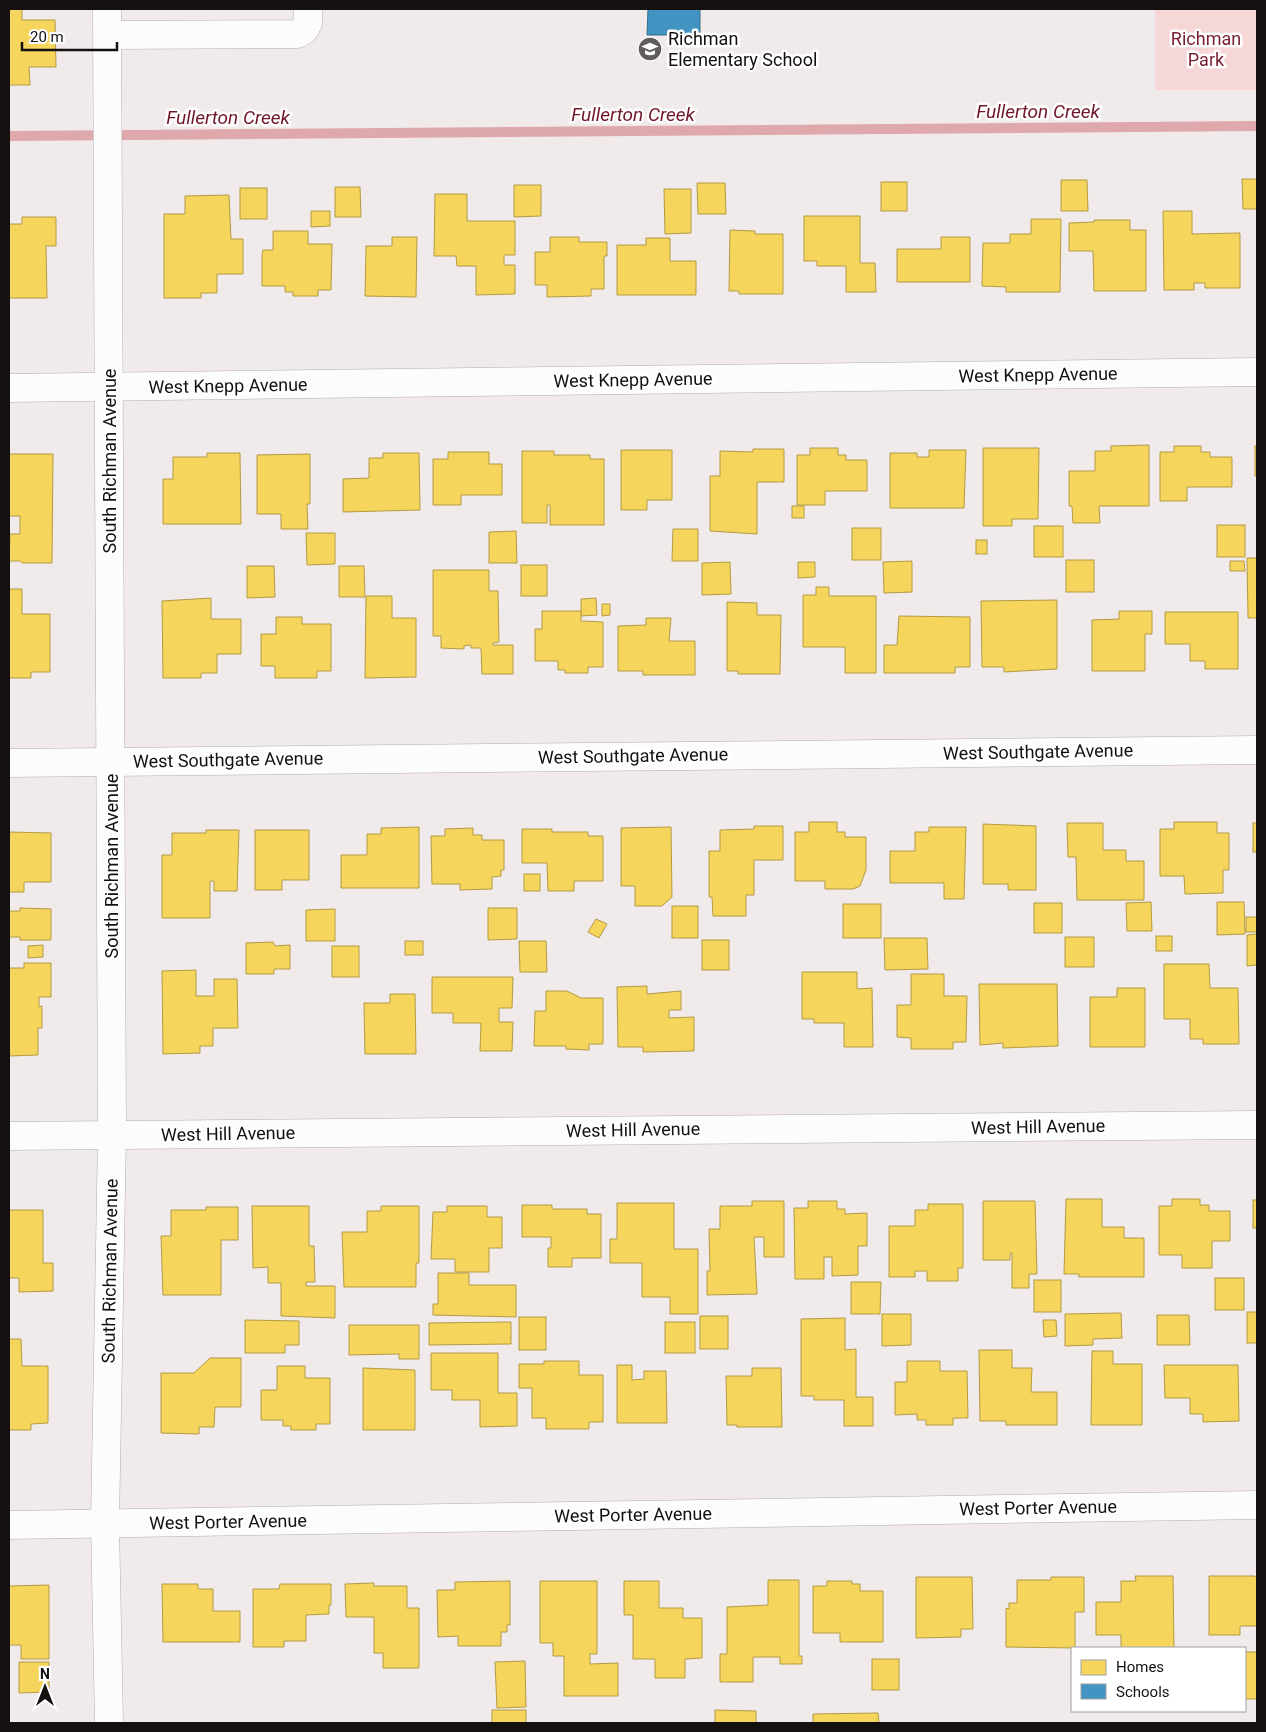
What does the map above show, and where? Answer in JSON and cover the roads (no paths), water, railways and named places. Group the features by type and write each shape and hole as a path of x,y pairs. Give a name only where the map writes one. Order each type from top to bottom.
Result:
{"street":[{"path":"107,22 297,34 304,30 308,23 308,9"},
{"name":"South Richman Avenue","path":"107,22 112,762 112,1135 105,1524 109,1723"},
{"name":"West Knepp Avenue","path":"9,388 1257,372"},
{"name":"West Southgate Avenue","path":"9,762 1257,750"},
{"name":"West Hill Avenue","path":"9,1136 1257,1125"},
{"name":"West Porter Avenue","path":"9,1525 1257,1505"}],"waterway":[{"name":"Fullerton Creek","path":"9,136 1257,126"}],"place":[{"name":"Richman Elementary School","path":"650,49"}],"park label":[{"name":"Richman Park","path":"1206,49"}]}
